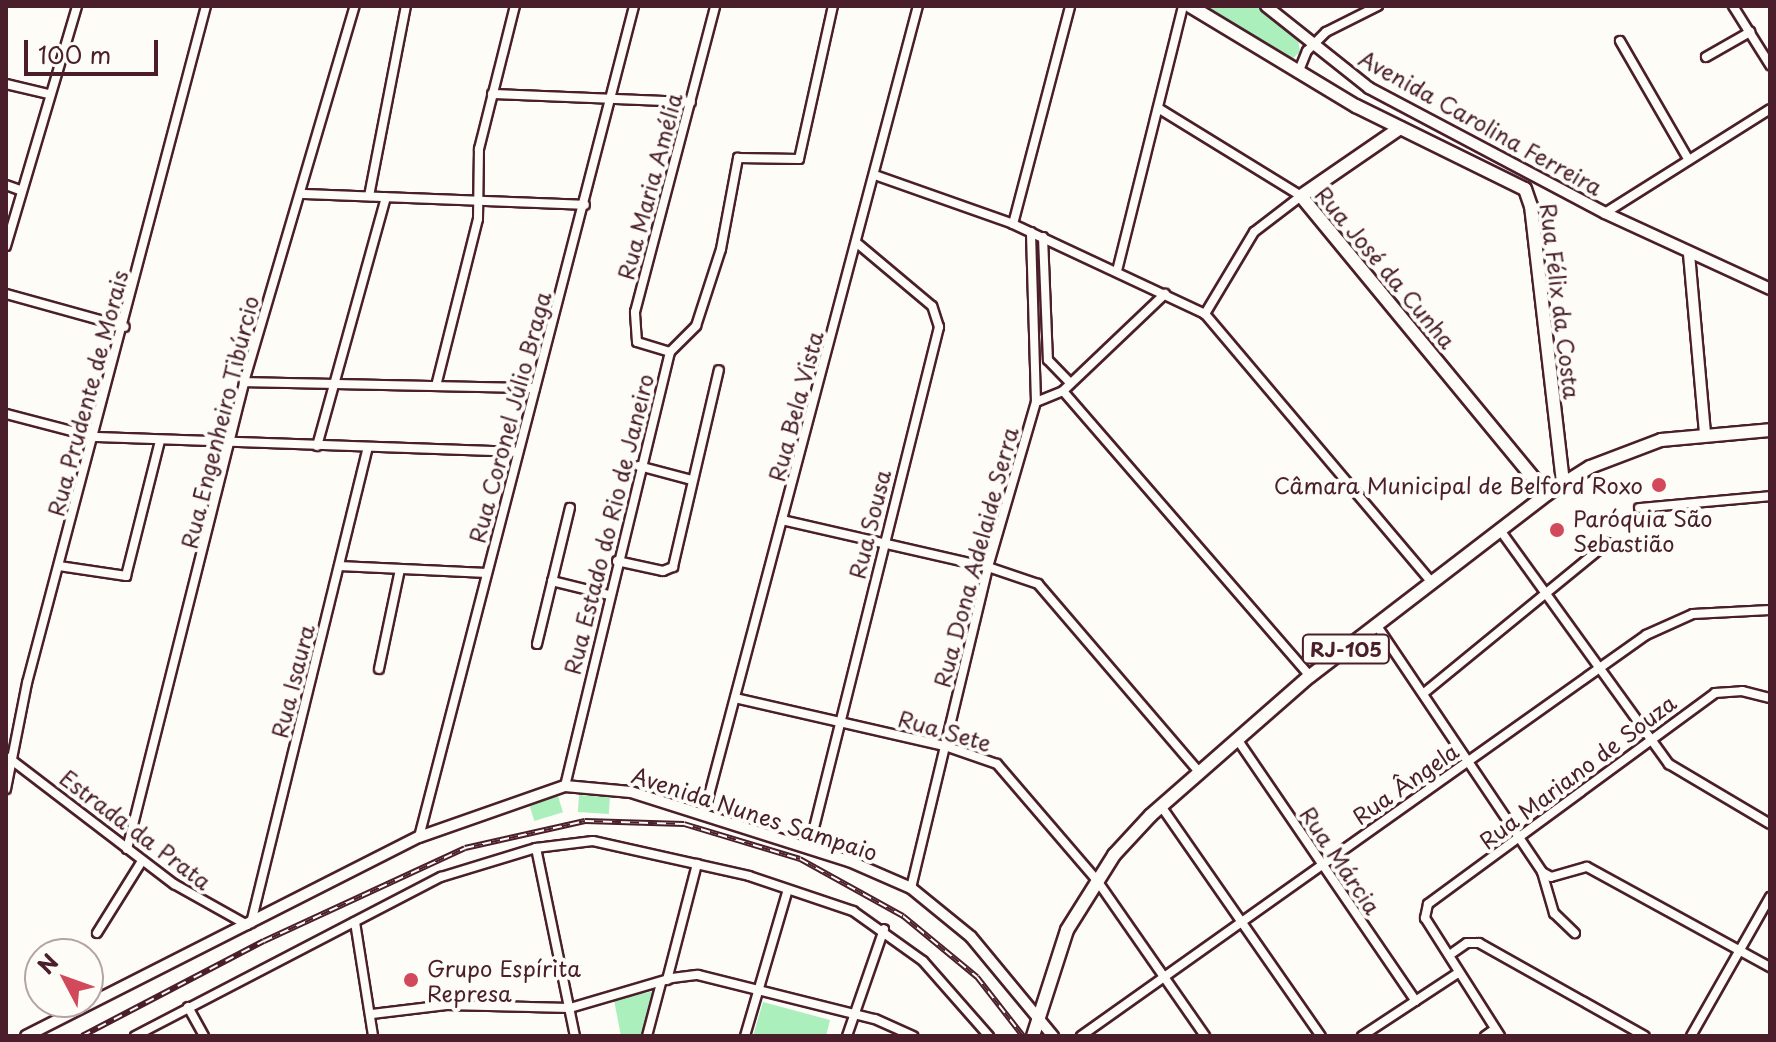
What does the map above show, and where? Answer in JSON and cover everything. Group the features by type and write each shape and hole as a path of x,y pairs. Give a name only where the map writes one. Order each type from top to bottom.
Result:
{"main road":[{"path":"1190,6 1298,73 1400,128 1468,159"},
{"path":"1301,196 1400,128"},
{"name":"Rua Félix da Costa","path":"1468,159 1518,183 1528,195 1563,482"},
{"name":"Rua José da Cunha","path":"1301,196 1547,494"},
{"name":"RJ-105","path":"1033,1036 1067,930 1096,879 1161,806 1310,676 1563,482 1637,446 1705,435 1770,430"}],"street":[{"path":"6,246 48,94 77,6"},
{"name":"Rua Prudente de Morais","path":"6,789 8,758 125,327 206,6"},
{"name":"Rua Engenheiro Tibúrcio","path":"127,849 244,382 355,6"},
{"path":"369,196 406,6"},
{"path":"436,386 480,201 479,149 515,6"},
{"name":"Rua Coronel Júlio Braga","path":"419,837 517,452 585,205 634,6"},
{"name":"Rua Maria Amélia","path":"670,352 637,342 635,312 715,6"},
{"name":"Rua Estado do Rio de Janeiro","path":"565,786 639,466 670,352 696,326 710,286 738,158 799,159 833,6"},
{"name":"Rua Bela Vista","path":"704,814 918,6"},
{"path":"1013,224 1070,6"},
{"path":"1117,271 1183,6"},
{"name":"Avenida Carolina Ferreira","path":"1266,6 1369,88 1605,213 1770,289"},
{"path":"1298,73 1312,45 1378,6"},
{"path":"1733,6 1770,65"},
{"path":"1706,57 1750,32"},
{"path":"1620,41 1687,157"},
{"path":"6,84 48,94"},
{"path":"492,94 691,102"},
{"name":"Rua José da Cunha","path":"1158,108 1301,196"},
{"path":"1605,213 1687,157 1770,109"},
{"path":"1468,159 1471,141"},
{"path":"875,175 1013,224 1205,314 1432,583"},
{"path":"6,185 20,190"},
{"path":"302,194 585,205"},
{"path":"1205,314 1254,232 1301,196"},
{"path":"317,446 386,197"},
{"path":"1031,232 1036,402"},
{"path":"1043,237 1048,360 1069,382"},
{"name":"Rua Sousa","path":"809,848 882,542 939,323 932,306 857,243"},
{"path":"1689,254 1705,435"},
{"path":"6,294 125,327"},
{"path":"1165,294 1063,391 1310,676"},
{"path":"617,561 663,571 674,562 719,370"},
{"path":"244,382 535,388"},
{"name":"Rua Dona Adelaide Serra","path":"911,888 988,567 1036,402 1063,391"},
{"path":"6,414 94,437 230,445 517,452"},
{"path":"59,566 109,576 126,576 131,566 160,441"},
{"name":"Rua Isaura","path":"249,924 368,448"},
{"path":"639,466 692,480"},
{"path":"1639,508 1770,496"},
{"path":"537,644 570,508"},
{"path":"782,520 988,567 1045,590 1199,772"},
{"path":"1500,530 1649,739 1687,778 1770,824"},
{"path":"1424,693 1607,543"},
{"path":"339,566 487,573"},
{"path":"379,669 400,569"},
{"path":"552,581 609,595"},
{"name":"Rua Ângela","path":"1081,1036 1598,668 1684,616 1770,610"},
{"path":"1377,626 1542,872 1554,913 1575,933"},
{"name":"Rua Mariano de Souza","path":"1451,954 1425,918 1430,901 1715,693 1742,691 1770,698"},
{"name":"Rua Sete","path":"735,698 945,746 1002,767 1096,879 1205,1036"},
{"name":"Rua Márcia","path":"1237,739 1416,1001"},
{"name":"Estrada da Prata","path":"8,758 142,861 201,901 249,924"},
{"name":"Avenida Nunes Sampaio","path":"26,1036 419,837 565,786 631,792 809,848 911,888 971,937 1053,1036"},
{"path":"1161,806 1321,1036"},
{"path":"135,1036 441,877 536,848 593,841 697,864 853,911 884,929 939,977 989,1036"},
{"path":"536,848 575,1036"},
{"path":"97,933 142,861"},
{"path":"647,1036 697,864"},
{"path":"1542,872 1551,877 1587,867 1770,967"},
{"path":"745,1036 787,892"},
{"path":"1691,1036 1770,897"},
{"path":"355,922 372,1014 373,1036"},
{"path":"847,1036 884,929"},
{"path":"1485,1036 1498,1032 1458,973 1451,954 1467,943 1479,943 1645,1036"},
{"path":"1362,1036 1458,973"},
{"path":"372,1014 446,1005 570,1008 698,975 853,1013 913,1036"},
{"path":"188,1007 204,1036"}],"green space":[{"path":"1200,6 1256,6 1298,39 1300,52 1291,60"},
{"path":"579,795 610,797 609,814 578,812"},
{"path":"558,796 563,812 534,821 529,805"},
{"path":"654,991 644,1036 621,1036 614,1000"},
{"path":"763,1002 830,1020 826,1036 753,1036"}],"railway":[{"path":"82,1036 264,941 465,848 585,821 684,824 800,859 903,916 977,977 1023,1036"}],"place":[{"name":"Câmara Municipal de Belford Roxo","path":"1659,485"},
{"name":"Paróquia São Sebastião","path":"1557,530"},
{"name":"Grupo Espírita Represa","path":"411,980"}]}
